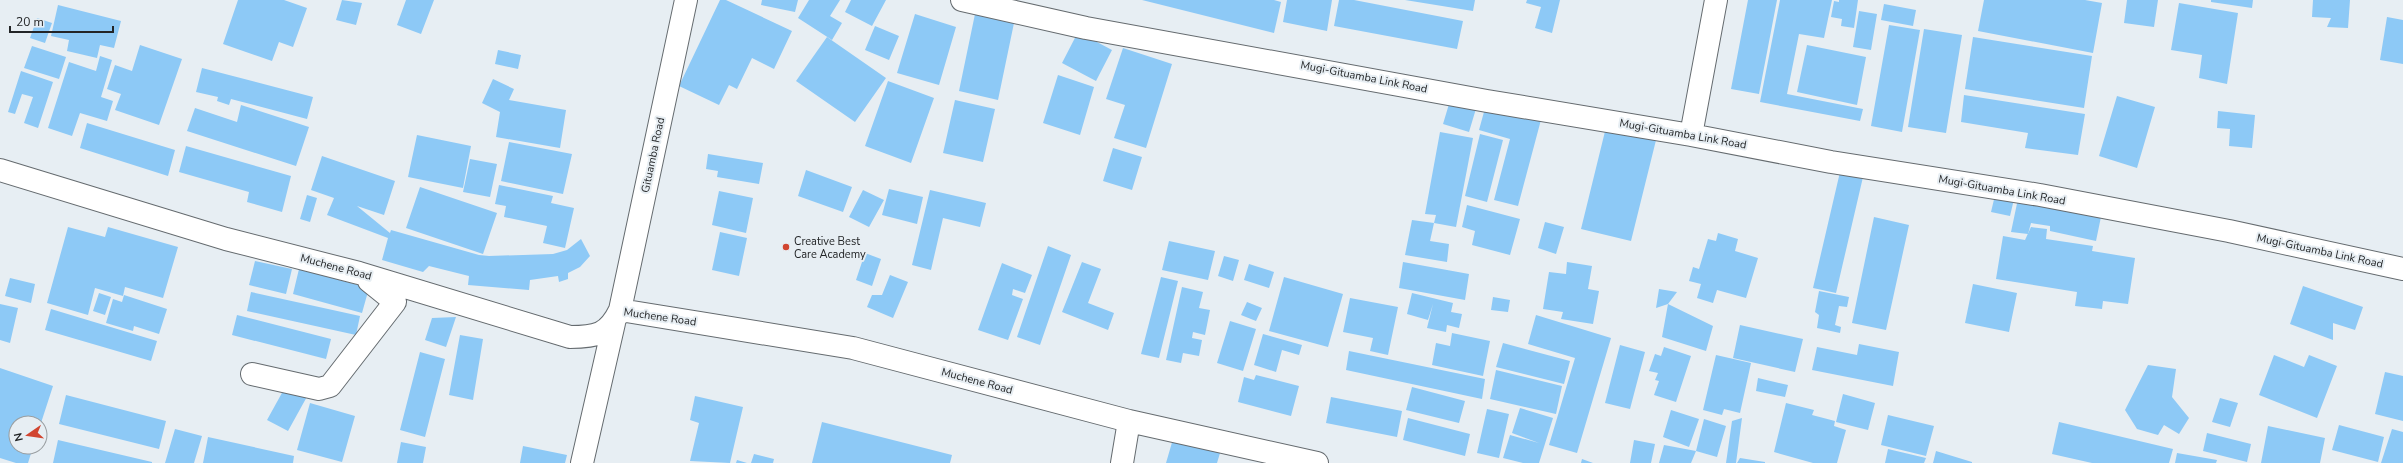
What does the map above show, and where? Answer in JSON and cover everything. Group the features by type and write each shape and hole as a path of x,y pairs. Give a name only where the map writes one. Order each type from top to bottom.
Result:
{"street":[{"name":"Gituamba Road","path":"582,463 617,316 686,0"},
{"name":"Mugi-Gituamba Link Road","path":"962,0 1086,28 1487,101 1691,135 1831,162 2047,197 2229,231 2403,269"},
{"path":"1691,135 1716,0"},
{"name":"Muchene Road","path":"0,170 226,239 359,273 570,337 593,337 617,316 853,348 1129,421 1317,463"},
{"path":"252,374 319,389 330,386 395,302 359,273"},
{"path":"1122,463 1129,421"}],"building":[{"path":"238,0 284,0 307,8 293,47 279,42 272,61 223,44"},
{"path":"342,0 362,3 356,25 336,20"},
{"path":"406,0 434,0 421,34 397,25"},
{"path":"720,0 726,0 792,31 774,69 752,58 737,89 729,85 719,105 679,86"},
{"path":"762,0 798,0 795,12 761,5"},
{"path":"809,0 840,0 830,16 842,23 832,40 798,18"},
{"path":"851,0 886,0 872,26 845,12"},
{"path":"1142,0 1274,0 1281,2 1274,33"},
{"path":"1287,0 1332,0 1327,31 1283,22"},
{"path":"1339,0 1354,0 1463,21 1457,49 1334,26"},
{"path":"1405,0 1475,0 1473,11"},
{"path":"1527,0 1560,0 1552,33 1535,28 1541,7 1526,3"},
{"path":"1748,0 1777,0 1759,94 1731,89"},
{"path":"1780,0 1832,0 1824,38 1799,34 1787,94 1863,109 1860,121 1760,102"},
{"path":"1839,0 1858,0 1854,28 1841,26 1842,19 1831,17 1834,1 1839,2"},
{"path":"1984,0 2085,0 2102,3 2093,53 1978,31"},
{"path":"2127,0 2158,0 2154,27 2124,23"},
{"path":"2211,0 2253,0 2252,8 2211,2"},
{"path":"2313,0 2350,0 2348,28 2327,27 2331,18 2312,17"},
{"path":"2179,3 2238,13 2227,84 2199,78 2202,55 2171,50"},
{"path":"1884,4 1916,10 1913,26 1881,20"},
{"path":"58,5 121,21 114,48 100,45 97,58 67,51 69,40 51,36"},
{"path":"1859,11 1877,14 1871,50 1853,47"},
{"path":"915,14 956,27 939,85 897,73"},
{"path":"975,14 1014,23 998,100 959,91"},
{"path":"2387,17 2403,20 2403,64 2380,60"},
{"path":"37,18 52,23 45,43 30,38"},
{"path":"1889,25 1920,30 1902,132 1871,126"},
{"path":"875,26 899,36 889,60 865,50"},
{"path":"1924,29 1962,35 1946,133 1908,127"},
{"path":"1078,32 1112,50 1096,81 1062,63"},
{"path":"827,37 886,78 855,122 796,81"},
{"path":"1973,37 2092,56 2084,108 1965,89"},
{"path":"140,45 182,59 159,125 115,110 121,94 107,89 115,65 132,71"},
{"path":"1807,45 1866,57 1857,105 1797,92"},
{"path":"32,46 66,57 59,79 24,68"},
{"path":"1123,48 1172,64 1146,148 1114,138 1125,105 1106,99"},
{"path":"498,50 521,55 518,69 495,64"},
{"path":"100,56 112,60 101,97 113,101 107,121 80,113 72,136 48,128 69,62 96,71"},
{"path":"202,68 313,97 307,119 231,99 229,105 217,101 218,97 196,92"},
{"path":"21,71 53,82 38,128 24,123 33,97 22,94 15,114 8,112"},
{"path":"1058,75 1094,87 1080,135 1043,123"},
{"path":"493,79 514,89 509,100 566,110 560,148 496,137 500,112 482,103"},
{"path":"888,81 934,98 911,163 865,146"},
{"path":"1452,94 1478,102 1469,132 1443,124"},
{"path":"1964,95 2085,114 2078,155 2025,148 2028,133 1961,122"},
{"path":"2117,96 2155,107 2137,168 2099,156"},
{"path":"955,100 995,109 983,162 943,153"},
{"path":"1487,101 1542,116 1518,206 1494,200 1510,139 1479,130"},
{"path":"241,105 309,127 296,166 187,131 195,108 237,122"},
{"path":"1610,111 1660,124 1631,241 1581,229"},
{"path":"2218,111 2255,115 2252,148 2229,146 2230,129 2217,128"},
{"path":"87,123 175,150 168,176 80,148"},
{"path":"1440,132 1473,138 1456,227 1434,223 1436,215 1425,214"},
{"path":"1480,134 1503,140 1487,202 1465,196"},
{"path":"417,135 471,146 463,188 408,177"},
{"path":"509,142 572,154 563,194 501,181"},
{"path":"186,146 291,176 282,212 247,202 249,192 179,172"},
{"path":"1113,148 1142,157 1132,190 1103,181"},
{"path":"708,154 763,163 759,184 717,177 718,171 706,169"},
{"path":"322,156 395,181 384,215 357,206 390,233 391,230 479,255 489,256 553,254 567,250 581,239 590,256 580,267 568,273 568,279 559,282 558,276 530,280 529,290 468,285 469,276 429,266 423,272 382,260 388,238 327,215 334,198 311,190"},
{"path":"470,159 497,164 490,197 463,192"},
{"path":"806,170 852,187 843,212 798,196"},
{"path":"1840,172 1863,177 1836,293 1813,288"},
{"path":"499,185 553,196 551,203 574,208 565,248 543,243 547,226 504,217 506,206 495,204"},
{"path":"420,187 497,213 483,254 406,228"},
{"path":"889,189 923,197 917,224 882,215"},
{"path":"863,190 884,200 869,227 849,217"},
{"path":"930,190 986,203 980,227 943,218 931,270 912,265"},
{"path":"719,191 753,198 746,233 712,225"},
{"path":"1996,191 2015,195 2010,216 1991,212"},
{"path":"2019,194 2102,212 2096,241 2050,231 2050,226 2031,223 2028,234 2011,232"},
{"path":"307,195 317,198 310,222 300,219"},
{"path":"1467,205 1520,219 1510,255 1472,245 1475,231 1462,227"},
{"path":"1874,217 1909,225 1886,330 1852,323"},
{"path":"1412,220 1434,223 1430,241 1449,244 1447,262 1405,255"},
{"path":"1545,222 1564,227 1556,254 1538,248"},
{"path":"68,227 105,237 108,227 178,247 163,298 125,287 123,296 95,288 88,315 47,303"},
{"path":"2031,227 2047,229 2046,239 2093,246 2092,251 2135,258 2128,304 2103,301 2102,309 2075,306 2077,292 1996,279 2003,236 2025,240"},
{"path":"720,232 747,238 739,276 712,270"},
{"path":"1718,233 1738,239 1735,251 1758,258 1746,298 1717,290 1713,303 1697,298 1701,284 1689,281 1693,267 1699,269 1708,239 1716,241"},
{"path":"1169,241 1215,251 1208,280 1162,270"},
{"path":"1048,246 1071,255 1040,345 1017,337"},
{"path":"865,253 881,259 872,286 856,280"},
{"path":"1224,256 1239,260 1233,281 1218,276"},
{"path":"255,261 292,269 286,294 249,285"},
{"path":"1082,262 1101,269 1088,303 1114,313 1108,330 1062,312"},
{"path":"1403,262 1469,274 1465,300 1399,288"},
{"path":"1567,262 1592,266 1588,289 1599,291 1593,324 1561,319 1563,312 1543,309 1549,272 1566,274"},
{"path":"1002,263 1032,275 1025,293 1013,289 1012,295 1023,299 1008,340 978,330"},
{"path":"1249,264 1274,272 1269,288 1244,280"},
{"path":"299,269 369,288 362,313 293,294"},
{"path":"890,275 908,282 893,318 867,307 872,295 882,295"},
{"path":"1161,277 1178,281 1159,358 1141,354"},
{"path":"1284,277 1343,294 1328,347 1269,331"},
{"path":"10,278 35,284 31,303 5,296"},
{"path":"1973,284 2017,293 2009,332 1965,323"},
{"path":"2303,286 2363,307 2355,330 2333,323 2333,340 2290,324"},
{"path":"1182,287 1203,292 1199,308 1210,310 1205,335 1193,332 1192,338 1202,340 1199,356 1183,353 1181,363 1166,360"},
{"path":"1659,289 1677,292 1668,304 1656,308"},
{"path":"1819,291 1849,297 1847,307 1839,306 1835,325 1841,327 1840,333 1817,328 1819,315 1815,312"},
{"path":"251,292 360,316 356,335 247,311"},
{"path":"99,293 111,297 105,315 93,311"},
{"path":"1412,293 1453,303 1451,312 1462,314 1459,328 1447,325 1446,332 1427,328 1433,304 1428,320 1407,314"},
{"path":"124,295 167,309 159,334 134,326 133,331 106,323 113,299 122,302"},
{"path":"1493,297 1510,300 1508,312 1491,310"},
{"path":"1350,298 1398,307 1388,355 1370,351 1373,338 1343,332"},
{"path":"1247,302 1262,308 1256,321 1241,315"},
{"path":"0,304 18,308 10,343 0,340"},
{"path":"1668,304 1713,326 1706,351 1662,337"},
{"path":"51,309 157,341 151,361 45,330"},
{"path":"237,315 331,339 326,359 232,335"},
{"path":"1536,315 1611,338 1577,453 1549,445 1575,358 1528,344"},
{"path":"456,317 446,347 425,340 432,318"},
{"path":"1230,321 1256,329 1243,371 1217,363"},
{"path":"1740,325 1803,339 1795,372 1733,358"},
{"path":"1452,333 1490,341 1483,376 1432,365 1436,343 1450,346"},
{"path":"1263,334 1302,345 1299,355 1282,350 1276,372 1254,365"},
{"path":"460,335 483,339 473,400 449,395"},
{"path":"1503,343 1570,361 1564,384 1496,367"},
{"path":"1859,344 1899,352 1893,386 1812,370 1817,347 1857,355"},
{"path":"1620,345 1645,352 1630,409 1605,403"},
{"path":"1664,347 1691,356 1676,402 1654,395 1659,381 1655,380 1658,373 1649,371 1655,354 1661,356"},
{"path":"1349,351 1485,379 1482,399 1346,370"},
{"path":"420,352 445,359 425,437 400,430"},
{"path":"1716,355 1751,363 1740,413 1724,409 1722,415 1703,410"},
{"path":"2274,355 2304,367 2309,355 2337,366 2317,418 2259,395"},
{"path":"2148,365 2176,369 2172,397 2189,418 2179,434 2164,425 2158,435 2137,429 2125,410"},
{"path":"0,368 53,386 44,415 8,415 8,455 30,455 28,463 16,463 0,458"},
{"path":"1496,370 1562,386 1556,414 1490,399"},
{"path":"2385,372 2403,376 2403,421 2375,414"},
{"path":"1256,375 1299,386 1291,416 1238,402 1244,377 1254,380"},
{"path":"1758,378 1788,385 1785,397 1756,391"},
{"path":"288,382 309,393 288,431 267,420"},
{"path":"1412,387 1465,401 1459,423 1406,410"},
{"path":"1843,394 1875,403 1868,430 1836,422"},
{"path":"66,395 166,421 159,449 59,424"},
{"path":"695,396 743,407 730,463 690,461 699,423 690,420"},
{"path":"1331,397 1402,411 1397,437 1326,423"},
{"path":"2220,398 2238,403 2230,427 2212,422"},
{"path":"310,403 355,416 342,462 297,450"},
{"path":"1786,403 1814,410 1812,415 1835,421 1834,426 1846,430 1837,463 1813,463 1774,452"},
{"path":"1520,408 1553,418 1539,463 1523,463 1503,458 1510,435 1539,443 1512,433"},
{"path":"1487,409 1509,414 1499,458 1477,453"},
{"path":"1671,410 1699,419 1689,447 1663,437"},
{"path":"1888,415 1934,426 1926,456 1881,445"},
{"path":"1408,418 1470,434 1465,456 1403,440"},
{"path":"1742,418 1736,463 1726,463 1732,421"},
{"path":"1704,419 1726,426 1717,457 1696,451"},
{"path":"822,422 952,455 950,463 812,463"},
{"path":"2059,422 2173,449 2169,463 2092,463 2052,454"},
{"path":"2339,425 2384,437 2378,462 2332,450"},
{"path":"2268,426 2325,438 2320,463 2261,463"},
{"path":"175,429 202,436 194,463 165,463"},
{"path":"2392,429 2403,432 2403,463 2381,463"},
{"path":"2207,433 2251,444 2247,462 2203,451"},
{"path":"208,437 294,456 293,463 203,463"},
{"path":"1173,439 1220,453 1217,463 1166,463"},
{"path":"58,440 152,462 152,463 53,463"},
{"path":"1634,440 1655,444 1651,463 1630,463"},
{"path":"401,442 426,447 423,463 397,463"},
{"path":"1664,445 1696,451 1691,463 1659,463"},
{"path":"523,446 567,455 565,463 520,463"},
{"path":"1888,449 1926,458 1924,463 1885,463"},
{"path":"1936,451 1972,462 1972,463 1933,463"},
{"path":"2177,453 2217,460 2216,463 2175,463"},
{"path":"754,454 774,459 773,463 751,463"},
{"path":"1740,458 1765,462 1765,463 1737,463"},
{"path":"1582,459 1593,463 1581,463"},
{"path":"737,460 747,463 736,463"}],"place":[{"name":"Creative Best Care Academy","path":"786,247"}]}
